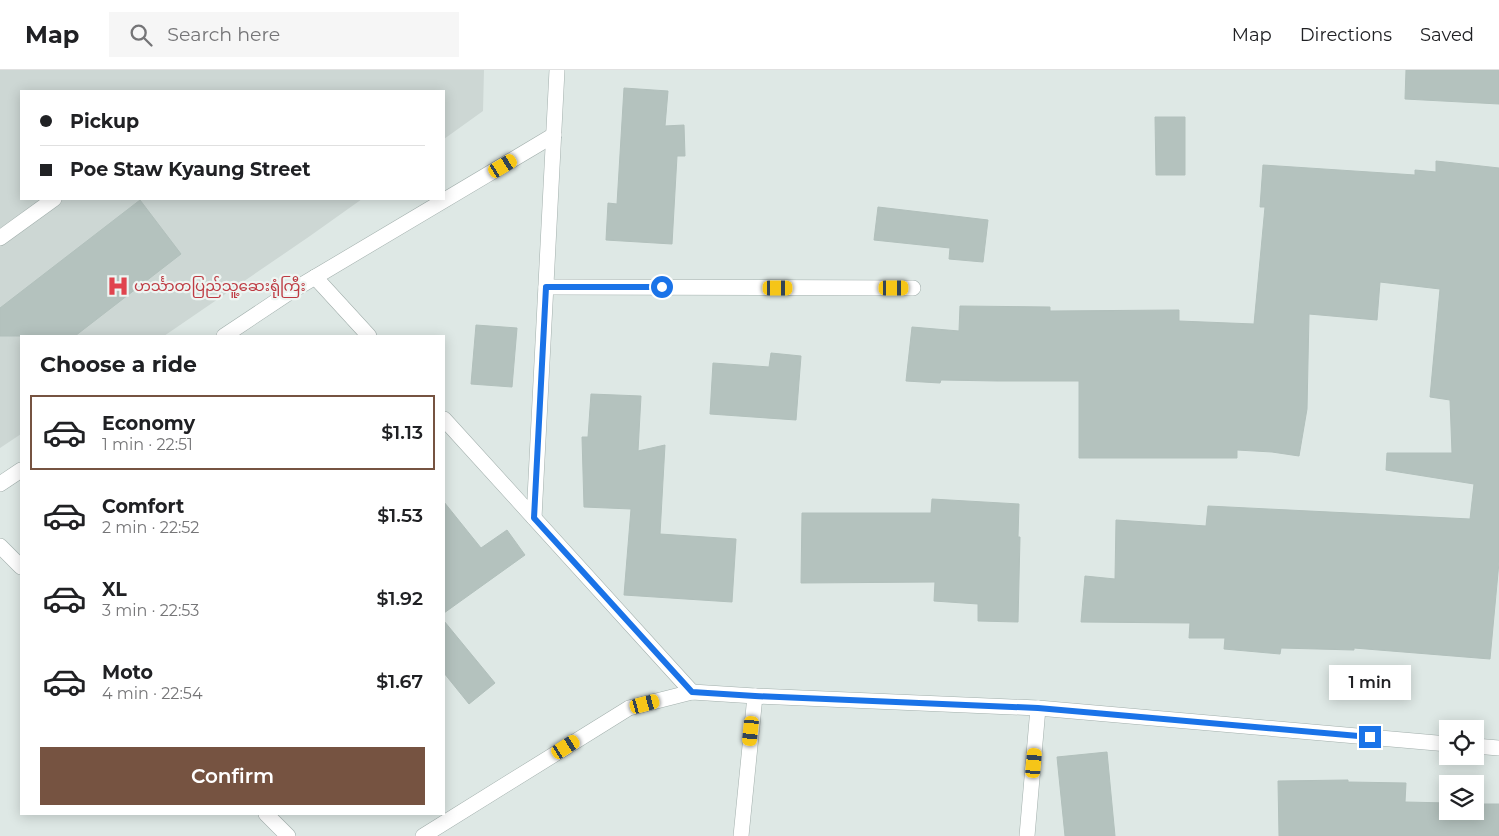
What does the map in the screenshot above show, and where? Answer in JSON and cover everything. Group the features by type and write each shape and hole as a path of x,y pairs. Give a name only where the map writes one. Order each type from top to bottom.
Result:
{"street":[{"path":"534,518 557,70"},
{"path":"445,200 554,135"},
{"path":"0,238 53,200"},
{"path":"226,335 315,277 445,200"},
{"path":"315,277 368,335"},
{"path":"546,287 913,288"},
{"path":"445,420 692,692"},
{"path":"0,484 20,471"},
{"path":"0,546 20,566"},
{"path":"423,836 629,708 692,692 1038,708 1439,743"},
{"path":"741,836 755,696"},
{"path":"1027,836 1038,708"},
{"path":"1484,747 1499,748"},
{"path":"267,815 288,836"}],"shaded area":[{"name":"ဟင်္သာတပြည်သူ့ဆေးရုံကြီး","path":"0,70 484,70 483,111 445,138 445,90 20,90 20,200 361,200 165,335 20,335 20,435 0,448"}],"building":[{"path":"1406,70 1499,70 1499,104 1405,99"},
{"path":"624,88 668,91 665,126 684,125 685,156 677,156 672,244 606,240 608,203 617,204"},
{"path":"1155,117 1185,117 1185,175 1156,175"},
{"path":"1436,161 1499,168 1499,562 1490,659 1354,648 1354,650 1281,648 1280,654 1224,649 1225,638 1189,638 1190,623 1081,622 1085,576 1115,579 1116,520 1206,526 1208,506 1470,519 1474,484 1386,470 1387,453 1452,453 1450,400 1430,397 1440,289 1380,282 1377,320 1309,314 1307,409 1299,456 1237,450 1237,458 1079,458 1079,381 941,380 940,383 906,381 912,327 959,331 960,306 1050,307 1050,311 1179,310 1179,321 1254,324 1265,207 1260,207 1263,165 1415,175 1415,170 1436,172"},
{"path":"140,200 181,254 76,335 0,336 0,308"},
{"path":"878,207 988,220 983,262 949,259 950,248 874,240"},
{"path":"476,325 517,328 512,387 471,384"},
{"path":"771,353 801,356 796,420 710,414 713,363 769,367"},
{"path":"591,394 641,396 638,451 665,445 660,534 736,539 732,602 624,595 631,509 584,507 582,437 588,437"},
{"path":"932,499 1019,504 1018,622 978,621 978,604 934,601 935,582 801,583 802,513 931,513"},
{"path":"445,503 481,548 507,530 525,555 445,612"},
{"path":"445,622 495,683 469,704 445,674"},
{"path":"1107,752 1115,836 1065,836 1057,757"},
{"path":"1348,780 1348,782 1406,783 1405,802 1439,803 1439,820 1484,820 1484,804 1499,804 1499,836 1279,836 1278,781"}],"place":[{"name":"ဟင်္သာတပြည်သူ့ဆေးရုံကြီး","path":"118,286"}],"route":[{"path":"662,287 546,287 534,518 692,692 1038,708 1370,737"}]}
